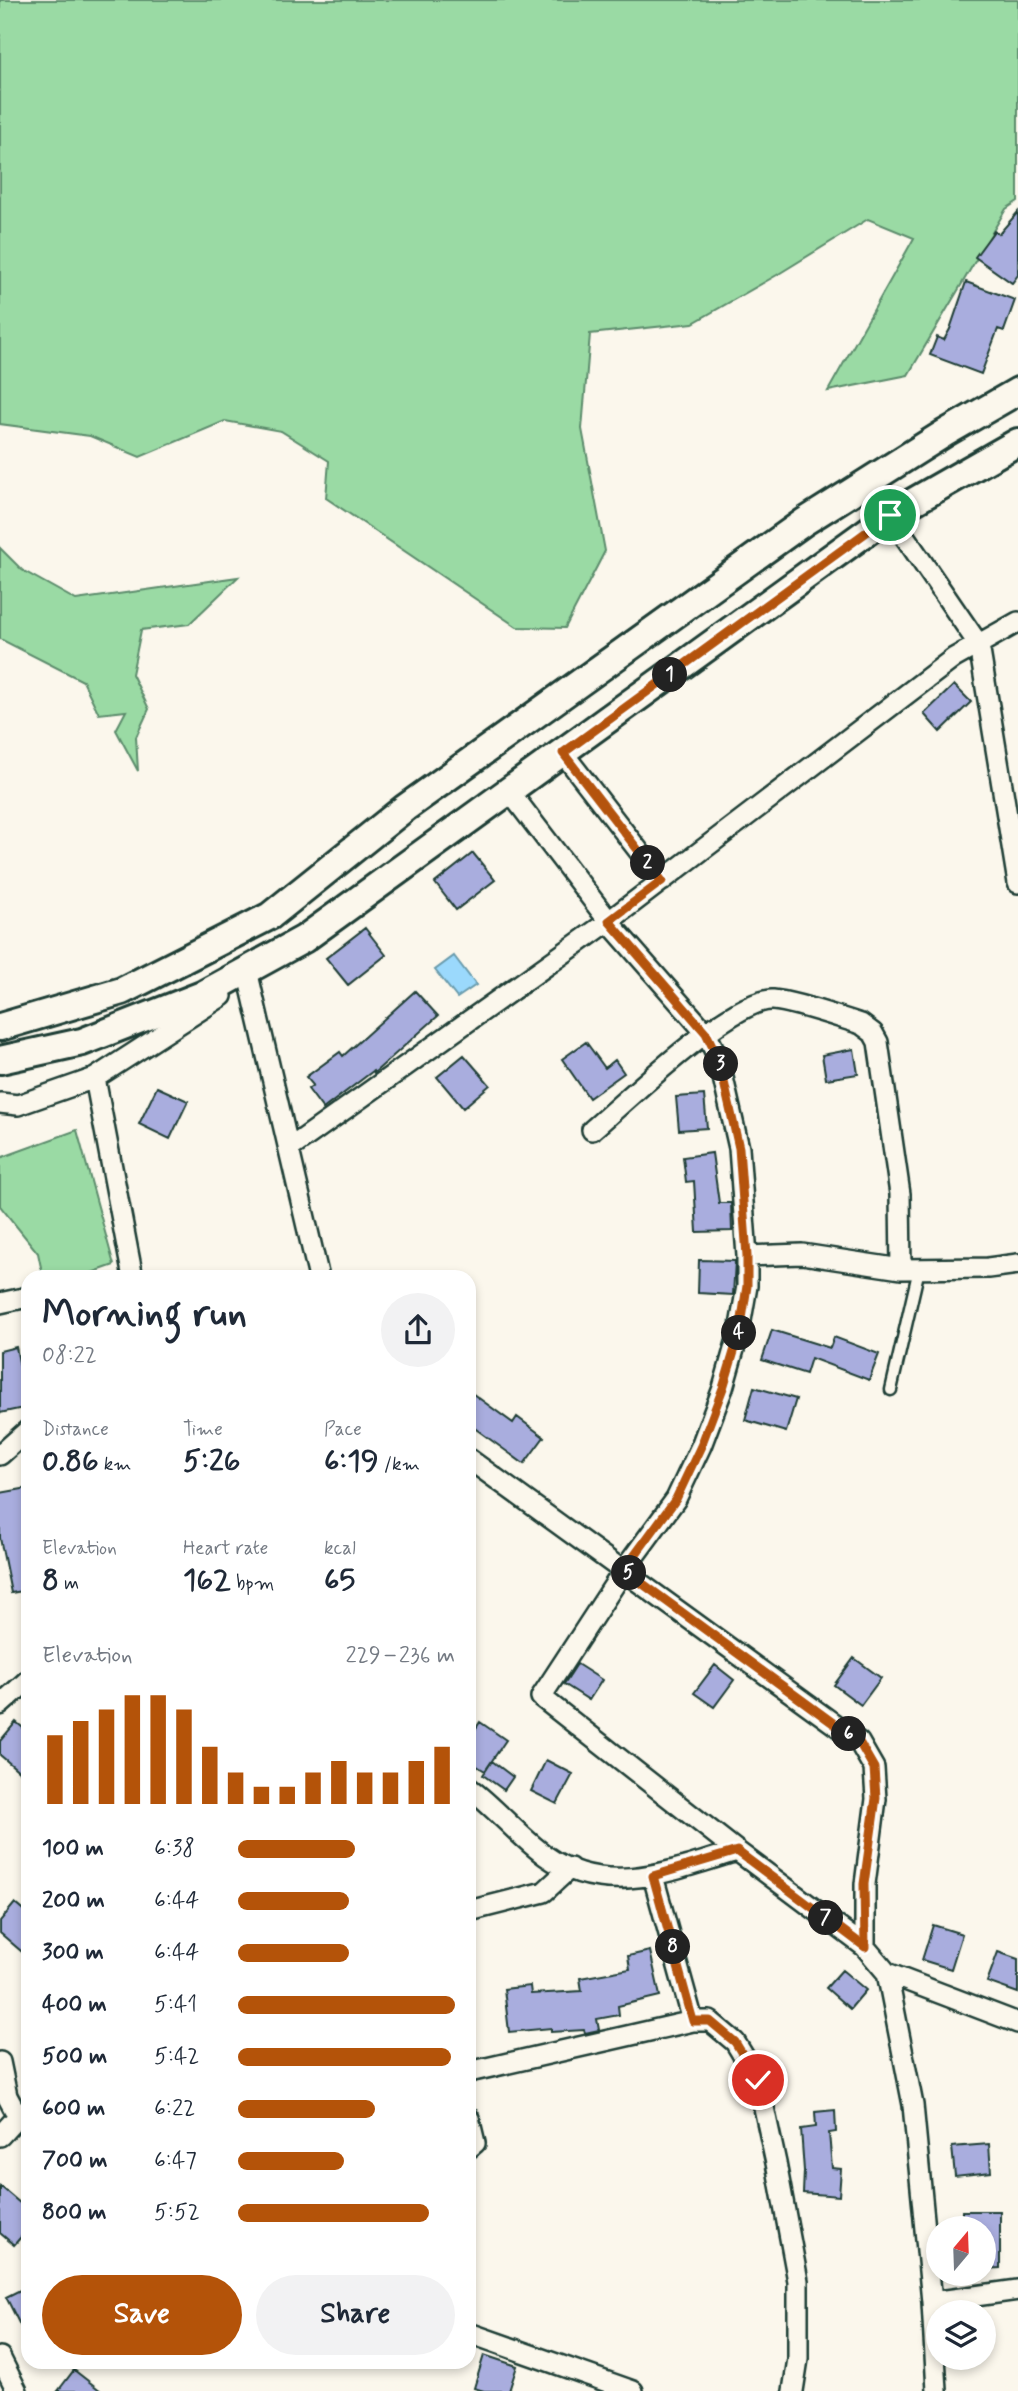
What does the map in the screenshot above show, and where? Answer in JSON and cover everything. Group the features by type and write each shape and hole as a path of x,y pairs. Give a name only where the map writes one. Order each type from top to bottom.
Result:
{"main road":[{"path":"0,1027 122,991 270,916 405,808 804,522 945,433 1018,391"},
{"path":"0,1060 82,1042 202,995 304,939 890,515 1018,442"}],"street":[{"path":"890,515 979,645 1018,883"},
{"path":"289,1149 609,921 954,659 1018,622"},
{"path":"563,753 662,881"},
{"path":"510,792 609,921 706,1033 719,1060 739,1148 747,1256 747,1286 740,1332 701,1446 676,1499 624,1570 541,1697 737,1851 865,1947 887,1973 914,2105 932,2300"},
{"path":"0,1103 18,1105 95,1078 249,979 304,939"},
{"path":"249,979 317,1270"},
{"path":"592,1130 706,1033 754,1004 774,1000 861,1024 873,1033 878,1041 910,1269"},
{"path":"95,1078 132,1270"},
{"path":"747,1256 802,1254 910,1269 988,1268 1018,1264"},
{"path":"0,1303 21,1298"},
{"path":"0,1455 21,1436"},
{"path":"476,1464 859,1742 874,1768 876,1798 864,1884 865,1947"},
{"path":"0,1705 21,1686"},
{"path":"476,1794 546,1856 591,1877 653,1876 737,1851"},
{"path":"476,1909 544,1892 570,1868"},
{"path":"653,1876 693,2021"},
{"path":"887,1973 1018,2023"},
{"path":"476,2070 693,2021 710,2021 735,2042 758,2080 798,2281 798,2359 793,2391"},
{"path":"0,2062 7,2096 14,2109 21,2112"},
{"path":"0,2136 21,2117"},
{"path":"946,2300 1018,2290"},
{"path":"476,2335 633,2391"},
{"path":"0,2357 17,2391"},
{"path":"935,2370 936,2391"}],"lane":[{"path":"891,1390 910,1269"}],"green space":[{"path":"0,0 1018,0 1018,201 1006,209 908,375 828,391 914,238 868,219 693,323 590,334 582,429 605,551 565,628 517,627 326,498 329,461 281,431 225,421 140,457 90,436 0,424"},
{"path":"0,548 22,570 76,600 238,577 189,624 141,630 132,674 149,709 136,737 138,771 116,730 126,711 99,714 83,681 0,639"},
{"path":"77,1130 114,1265 100,1270 42,1270 38,1253 0,1206 0,1158"}],"water":[{"path":"454,956 476,985 457,998 435,970"}],"building":[{"path":"1018,212 1018,275 1012,283 975,257 994,231 999,234"},
{"path":"966,282 1015,300 1004,331 998,329 981,374 930,355 937,337 944,340 950,329"},
{"path":"954,685 971,702 940,732 924,714"},
{"path":"473,853 495,880 456,910 435,883"},
{"path":"365,928 386,955 348,985 326,958"},
{"path":"415,991 438,1016 374,1073 373,1071 323,1109 308,1089 313,1085 306,1077 340,1052 343,1056"},
{"path":"586,1042 605,1068 615,1060 624,1073 589,1098 562,1059"},
{"path":"854,1049 858,1074 826,1079 822,1055"},
{"path":"464,1055 490,1085 463,1108 437,1077"},
{"path":"157,1087 188,1101 170,1139 139,1124"},
{"path":"704,1095 707,1128 679,1130 676,1097"},
{"path":"712,1153 719,1203 731,1203 732,1231 697,1232 694,1181 686,1182 683,1157"},
{"path":"699,1260 735,1261 733,1295 698,1293"},
{"path":"772,1330 830,1348 834,1337 879,1354 869,1380 811,1358 806,1374 762,1360"},
{"path":"16,1347 21,1372 21,1408 0,1413 0,1351"},
{"path":"754,1387 796,1399 786,1432 745,1420"},
{"path":"476,1396 513,1423 517,1417 544,1437 524,1464 476,1429"},
{"path":"21,1489 21,1591 11,1593 0,1538 0,1493"},
{"path":"854,1658 881,1678 861,1705 834,1685"},
{"path":"577,1664 602,1680 589,1700 564,1684"},
{"path":"715,1665 734,1680 714,1707 694,1693"},
{"path":"16,1722 21,1726 21,1773 0,1755 0,1741"},
{"path":"480,1722 506,1740 485,1771 476,1765 476,1728"},
{"path":"546,1760 573,1774 557,1804 531,1791"},
{"path":"492,1761 513,1777 504,1790 483,1775"},
{"path":"15,1903 21,1908 21,1951 0,1933 0,1921"},
{"path":"933,1925 962,1934 951,1969 922,1960"},
{"path":"650,1951 660,1996 618,2006 619,2015 597,2019 599,2030 585,2033 584,2030 551,2032 551,2028 509,2032 504,1989 530,1986 531,1994 582,1991 580,1978 630,1969 628,1956"},
{"path":"998,1952 1018,1959 1018,1993 987,1982"},
{"path":"842,1970 866,1990 850,2009 826,1988"},
{"path":"835,2110 836,2132 829,2133 832,2168 841,2169 839,2196 803,2193 801,2129 816,2127 815,2112"},
{"path":"989,2144 991,2172 955,2176 952,2147"},
{"path":"0,2186 21,2204 21,2237 14,2245 0,2233"},
{"path":"962,2211 1000,2211 1000,2268 996,2268 996,2216 962,2216"},
{"path":"21,2290 21,2327 6,2297"},
{"path":"484,2355 517,2366 509,2391 484,2391 474,2388"},
{"path":"74,2370 101,2391 58,2391"}],"route":[{"path":"758,2080 735,2042 710,2021 693,2021 653,1876 737,1851 865,1947 864,1884 876,1798 874,1768 859,1742 624,1570 676,1499 701,1446 740,1332 747,1286 747,1256 739,1148 727,1087 719,1060 706,1033 609,921 662,881 563,753 890,515"}]}
